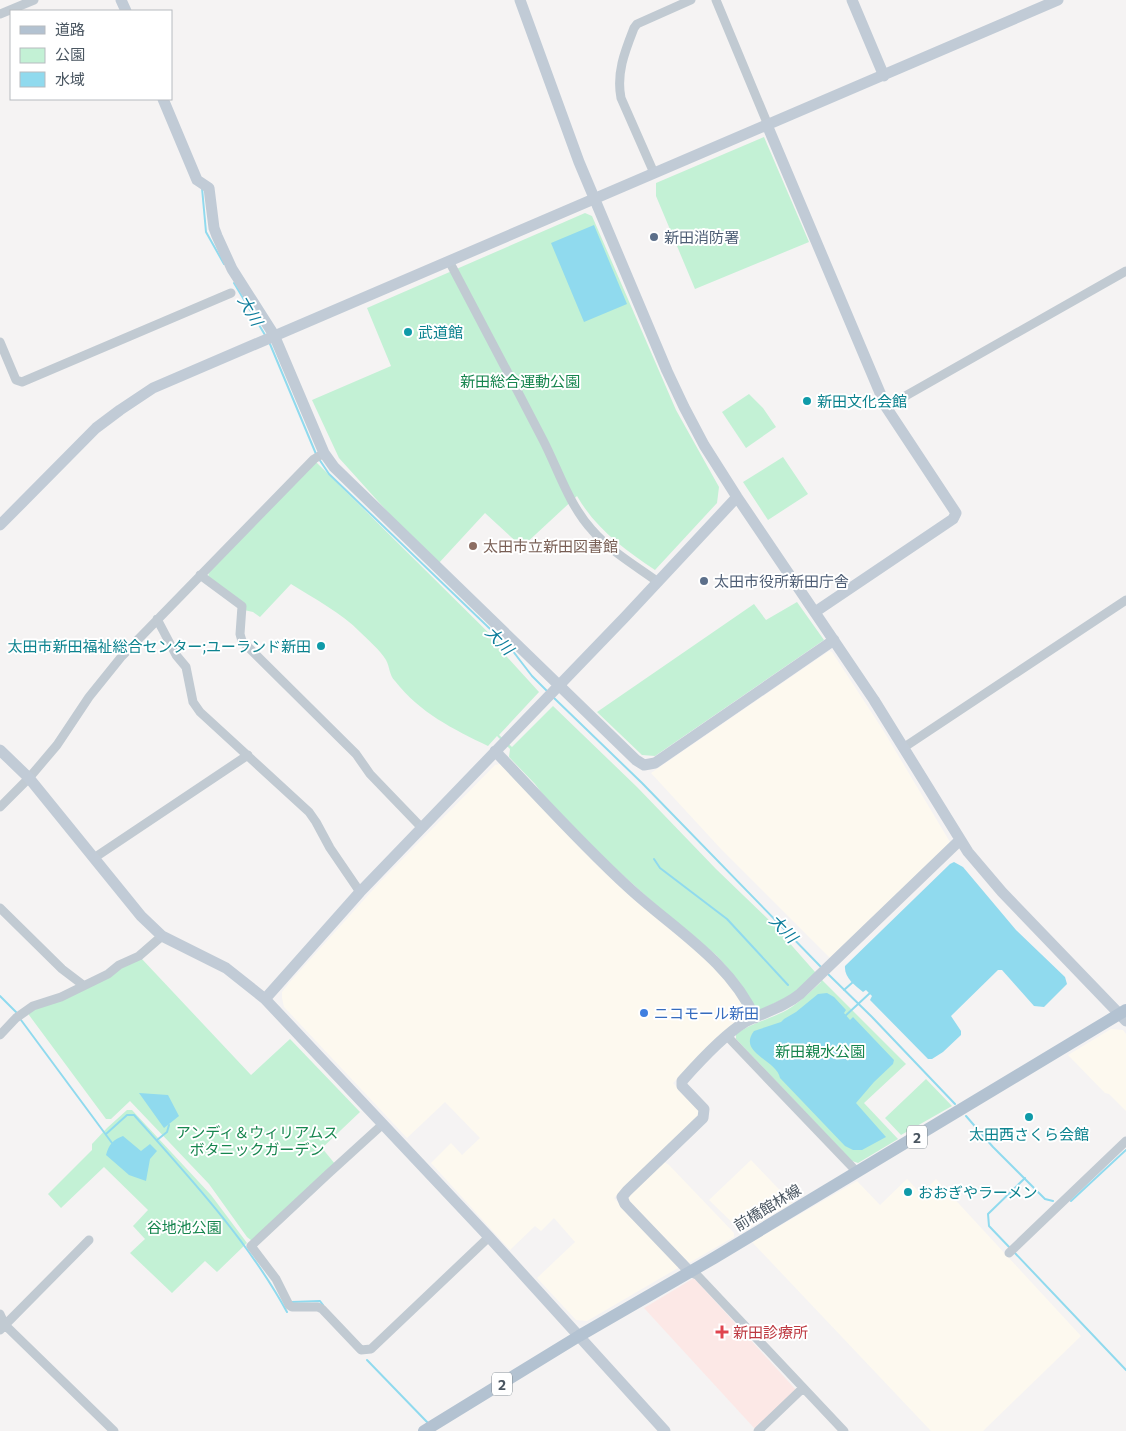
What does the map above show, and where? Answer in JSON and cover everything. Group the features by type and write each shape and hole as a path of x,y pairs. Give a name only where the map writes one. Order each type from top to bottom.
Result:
{"main road":[{"name":"前橋館林線","path":"424,1431 579,1336 1124,1015"}],"street":[{"path":"0,14 34,0"},
{"path":"520,0 562,116 595,198 684,407 704,445 834,640 960,840 998,887 1124,1015"},
{"path":"654,173 621,98 619,87 621,66 637,24 692,0"},
{"path":"716,0 886,407 955,510 953,519 815,612"},
{"path":"852,0 884,76"},
{"path":"0,525 96,428 153,388 884,76 1054,1"},
{"path":"162,100 197,180 209,188 214,228 221,246 269,338 324,453 334,468 556,688 636,760 644,764 655,763 834,640"},
{"path":"449,261 583,519 614,550 658,582"},
{"path":"886,407 1126,271"},
{"path":"0,342 16,380 22,382 231,293"},
{"path":"0,807 57,746 89,696 103,678 157,618 314,459 324,453"},
{"path":"266,999 360,892 658,582 737,497"},
{"path":"200,576 242,606 240,634 242,640 350,748 370,774 421,827"},
{"path":"903,748 1126,600"},
{"path":"157,618 176,655 186,667 193,702 203,716 309,812 360,892"},
{"path":"0,750 29,778 141,916 162,936 226,968 266,999 489,1237 665,1431"},
{"path":"495,751 615,874 718,965 739,989 755,1018"},
{"path":"94,858 248,755"},
{"path":"844,1431 697,1275 690,1272 625,1204 622,1198 702,1118 704,1109 681,1083 727,1036 740,1026 791,1002 832,965 960,840"},
{"path":"0,908 62,970 83,985"},
{"path":"0,1035 20,1015 33,1006 61,997 108,974 119,965 139,956 162,936"},
{"path":"727,1036 857,1172"},
{"path":"383,1124 252,1246 276,1279 289,1305 292,1307 318,1307 322,1309 361,1350 366,1351 371,1349 489,1237"},
{"path":"1009,1253 1126,1141"},
{"path":"3,1327 89,1240"},
{"path":"0,1314 3,1327 114,1431"},
{"path":"758,1431 803,1388"}],"shaded area":[{"path":"829,651 832,652 883,730 950,842 830,958 721,849 651,773"},
{"path":"500,764 712,964 731,985 748,1012 746,1018 726,1031 673,1083 699,1110 699,1116 614,1198 678,1265 678,1268 587,1321 576,1320 537,1278 575,1242 554,1218 541,1231 535,1226 510,1250 431,1163 451,1143 462,1155 480,1138 445,1102 407,1138 284,1007 282,998 282,992 289,983 379,883 495,765"},
{"path":"1111,1029 1123,1030 1126,1034 1126,1111 1109,1094 1105,1093 1068,1055"},
{"path":"751,1160 792,1203 742,1232 709,1200"},
{"path":"664,1162 734,1233 734,1237 689,1263 629,1201 629,1195"},
{"path":"907,1179 921,1194 936,1179 1081,1336 983,1431 931,1431 752,1242 857,1181 880,1205"},
{"path":"694,1278 797,1391 755,1429 644,1308"}],"green space":[{"path":"764,137 809,242 695,289 656,196 656,183"},
{"name":"新田総合運動公園","path":"585,213 592,216 676,410 719,487 717,503 655,570 612,538 593,519 577,496 522,547 485,513 438,564 404,530 339,458 312,400 391,366 367,308"},
{"path":"749,394 763,408 776,427 746,448 722,412"},
{"path":"783,457 808,494 768,520 743,482"},
{"name":"新田親水公園","path":"316,462 505,649 507,657 539,692 499,735 512,747 553,706 637,787 716,869 771,922 823,981 906,1064 864,1103 898,1139 858,1163 852,1161 736,1039 736,1034 742,1030 787,1010 801,1000 821,982 815,975 792,995 760,1010 756,1009 716,955 657,906 604,858 547,800 535,784 509,757 510,749 497,736 488,746 426,711 395,681 383,656 353,625 327,606 291,584 260,617 253,612 244,610 208,578 209,572"},
{"path":"797,602 824,640 655,756 642,755 597,712 754,604 766,620"},
{"name":"アンディ＆ウィリアムス ボタニックガーデン","path":"141,958 251,1075 290,1039 360,1112 322,1148 335,1164 252,1241 247,1237 209,1184 130,1101 111,1119 106,1119 29,1015 29,1011"},
{"path":"926,1079 952,1106 901,1135 885,1118"},
{"name":"谷地池公園","path":"127,1110 132,1110 211,1195 247,1243 217,1272 205,1261 172,1293 130,1253 145,1239 133,1226 148,1210 104,1167 61,1208 48,1194 92,1150 92,1144 107,1128"}],"water":[{"path":"594,225 627,304 584,322 551,243"},
{"path":"954,862 963,867 1016,930 1065,977 1067,984 1044,1007 1034,1006 1002,970 998,970 951,1016 961,1031 961,1035 943,1052 932,1059 928,1059 870,1000 872,996 866,990 863,992 851,981 846,974 845,966"},
{"path":"827,993 834,997 846,1010 844,1013 850,1020 853,1017 894,1060 893,1064 856,1103 886,1137 862,1150 853,1150 845,1146 780,1078 772,1066 754,1051 750,1045 750,1039 754,1031 781,1022 818,994"},
{"path":"139,1093 168,1095 179,1116 164,1128"},
{"path":"123,1136 141,1151 150,1144 157,1151 150,1159 146,1181 129,1175 106,1155 112,1143"}],"waterway":[{"name":"大川","path":"202,188 206,232 224,264"},
{"name":"大川","path":"234,283 265,335"},
{"name":"大川","path":"270,344 316,454"},
{"name":"大川","path":"319,459 329,474 512,650 532,676 548,692"},
{"name":"大川","path":"553,697 642,783 821,967"},
{"path":"654,859 660,868 727,919 788,985"},
{"name":"大川","path":"828,974 955,1104"},
{"path":"844,990 853,982"},
{"name":"大川","path":"844,1017 870,993"},
{"path":"0,996 16,1012"},
{"path":"21,1020 112,1143"},
{"path":"106,1134 127,1115 134,1115 196,1185 236,1234 287,1312"},
{"name":"大川","path":"966,1116 993,1147 1045,1199 1053,1201"},
{"path":"157,1140 167,1132 169,1125"},
{"name":"大川","path":"1071,1201 1126,1150"},
{"path":"1011,1249 989,1226 988,1214 1025,1178"},
{"path":"1014,1252 1126,1370"},
{"path":"292,1302 320,1301 323,1305"},
{"path":"367,1360 427,1422"}],"place":[{"name":"新田消防署","path":"654,237"},
{"name":"武道館","path":"408,332"},
{"name":"新田文化会館","path":"807,401"},
{"name":"太田市立新田図書館","path":"473,546"},
{"name":"太田市役所新田庁舎","path":"704,581"},
{"name":"太田市新田福祉総合センター;ユーランド新田","path":"321,646"},
{"name":"ニコモール新田","path":"644,1013"},
{"name":"太田西さくら会館","path":"1029,1117"},
{"name":"おおぎやラーメン","path":"908,1192"},
{"name":"新田診療所","path":"722,1332"}]}
